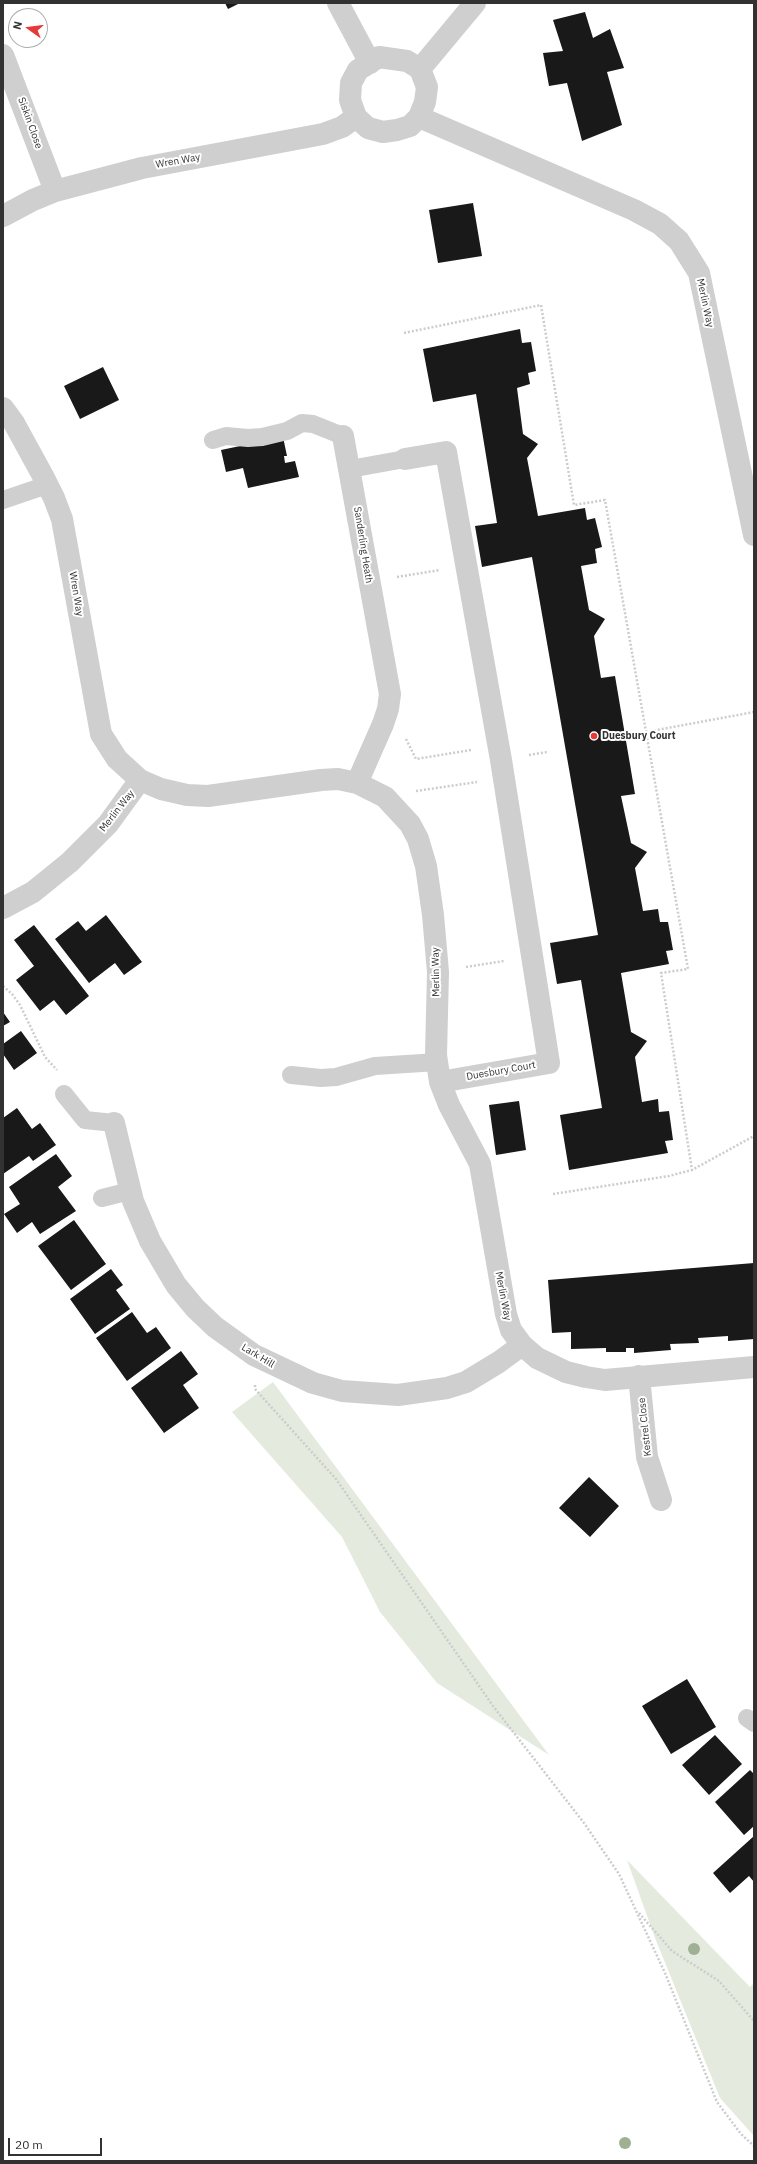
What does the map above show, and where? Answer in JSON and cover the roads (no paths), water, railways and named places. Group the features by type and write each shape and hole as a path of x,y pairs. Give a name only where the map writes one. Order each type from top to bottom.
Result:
{"street":[{"path":"338,3 370,63"},
{"path":"420,69 475,3"},
{"name":"Siskin Close","path":"3,55 55,191"},
{"path":"379,57 394,58 407,61 420,69 427,88 425,102 419,117 410,126 383,132 368,128 356,117 350,100 351,83 358,70 370,63 379,57"},
{"name":"Wren Way","path":"3,216 33,200 55,191 142,168 323,134 342,127 356,117"},
{"name":"Merlin Way","path":"419,117 634,210 660,224 679,241 699,273 754,535"},
{"name":"Wren Way","path":"3,408 14,423 47,485 62,519 68,545 93,697 101,734 117,759 140,780"},
{"name":"Sanderling Heath","path":"343,436 390,694 388,709 383,724 357,783"},
{"name":"Duesbury Court","path":"405,459 446,452 501,760 549,1063 439,1072"},
{"name":"Merlin Way","path":"3,908 33,892 70,862 108,824 140,780 161,789 186,795 208,796 321,780 338,779 357,783 385,797 410,824 418,838 426,866 434,915 438,972 439,1072 449,1105 480,1164 506,1314 511,1330 522,1345 537,1358 566,1372 605,1380 754,1367"},
{"name":"Lark Hill","path":"114,1123 130,1191 150,1241 176,1285 195,1308 215,1327 254,1355 312,1383 342,1391 398,1396 447,1388 466,1382 499,1362 522,1345"},
{"name":"Kestrel Close","path":"639,1376 647,1457 661,1500"}],"lane":[{"name":"Sanderling Heath","path":"213,440 226,436 248,438 262,437 287,431 302,423 314,424 343,436"},
{"path":"350,468 405,459"},
{"path":"3,500 47,485"},
{"path":"291,1075 321,1078 336,1077 375,1066 439,1072"},
{"path":"64,1094 85,1120 114,1123"},
{"path":"102,1198 130,1191"}],"place":[{"name":"Duesbury Court","path":"594,736"}]}
